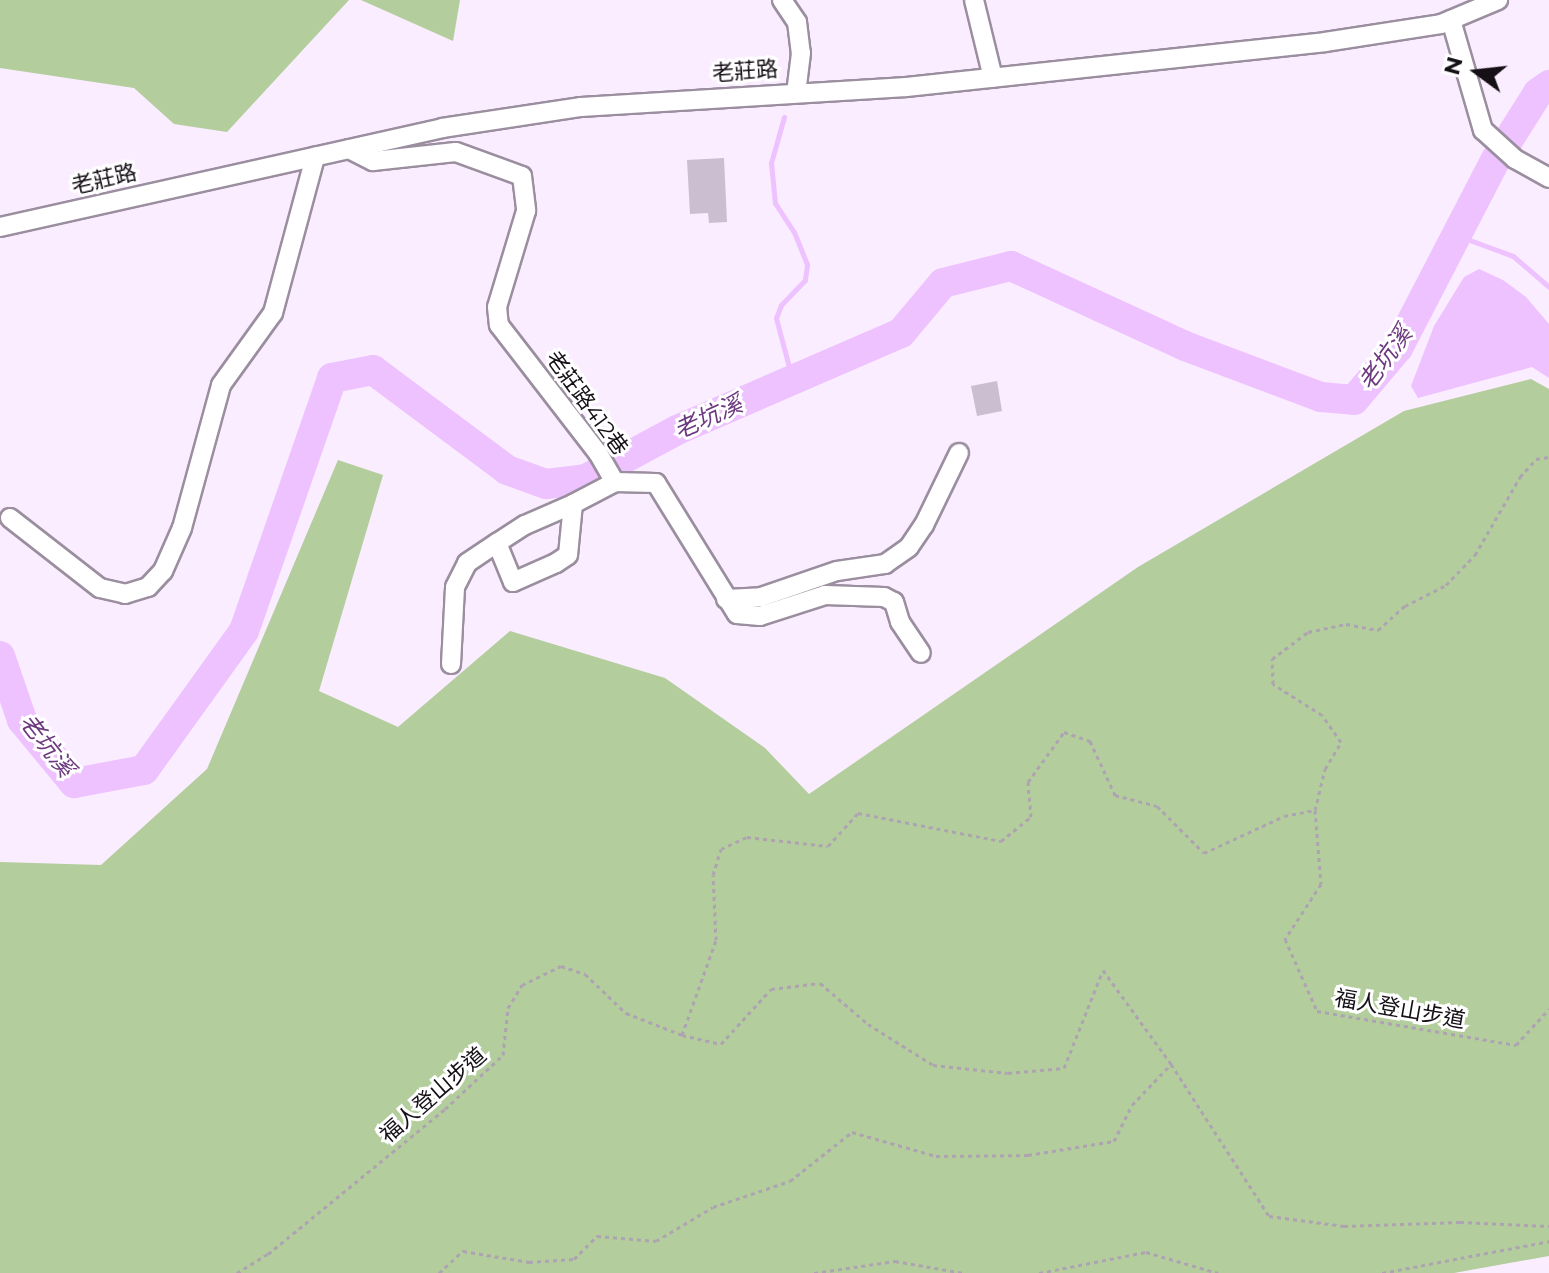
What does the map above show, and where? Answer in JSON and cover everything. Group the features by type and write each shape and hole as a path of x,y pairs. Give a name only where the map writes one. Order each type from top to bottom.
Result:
{"street":[{"path":"782,0 797,22 801,53 796,91"},
{"path":"974,0 993,78"},
{"name":"老莊路","path":"0,227 442,128 581,107 993,78 1325,42 1451,20 1498,0"},
{"path":"1451,20 1483,130 1515,159 1549,178"},
{"name":"老莊路412巷","path":"349,149 373,161 456,152 522,176 526,211 497,307 499,325 598,453 615,482 656,483 726,599"},
{"path":"10,518 100,588 125,594 148,587 163,571 182,528 221,385 273,313 315,157"},
{"path":"726,599 738,601 761,597 837,571 885,564 909,547 924,525 959,453"},
{"path":"451,664 455,587 467,563 525,525 615,482"},
{"path":"497,543 513,582 556,563 568,555 573,504"},
{"path":"726,599 737,614 760,616 825,595 884,597 894,602 900,622 921,653"}],"path":[{"path":"682,1035 716,940 713,875 721,849 747,837 828,846 858,813 1001,841 1031,817 1028,782 1064,732 1090,741 1115,795 1157,806 1204,853 1284,816 1315,810 1325,769 1341,742 1322,715 1273,684 1272,659 1308,632 1346,624 1378,630 1405,606 1446,585 1475,555 1520,477 1536,459 1549,457"},
{"name":"福人登山步道","path":"1315,810 1321,884 1285,939 1317,1011 1516,1045 1549,1009"},
{"name":"福人登山步道","path":"237,1273 268,1254 445,1109 503,1055 508,1008 522,985 561,966 585,974 626,1013 682,1035 721,1044 771,989 820,983 868,1024 933,1065 1008,1073 1064,1068 1103,970 1171,1064"},
{"path":"439,1273 463,1251 529,1262 574,1259 597,1236 656,1241 713,1207 790,1181 852,1132 936,1156 1028,1155 1114,1141 1132,1105 1171,1064 1269,1216 1344,1226 1460,1222 1549,1226"},
{"path":"1382,1273 1549,1241"},
{"path":"1039,1273 1146,1252 1218,1273"},
{"path":"814,1273 895,1261 964,1273"}],"green space":[{"path":"0,0 349,0 227,132 174,124 134,88 0,68"},
{"path":"361,0 460,0 453,41"},
{"path":"1531,379 1549,389 1549,1256 1454,1273 0,1273 0,862 101,865 207,769 338,460 383,475 319,691 398,727 510,631 665,678 765,748 809,794 1138,567 1404,411"}],"shaded area":[{"path":"1479,269 1503,280 1526,297 1549,324 1549,378 1532,367 1418,398 1411,386 1434,326 1464,277"}],"building":[{"path":"724,158 727,222 709,223 708,213 690,214 687,160"},
{"path":"997,381 1002,411 977,416 971,386"}],"waterway":[{"name":"老坑溪","path":"0,656 22,720 74,783 144,770 244,631 332,378 373,370 507,470 546,484 586,479 677,430 901,333 943,283 1011,266 1185,346 1321,397 1354,400 1398,348 1495,161 1538,93 1549,85"},
{"path":"784,117 771,163 775,203 794,232 807,265 805,280 781,305 776,318 793,382"},
{"path":"1456,235 1513,256 1549,287"}]}
